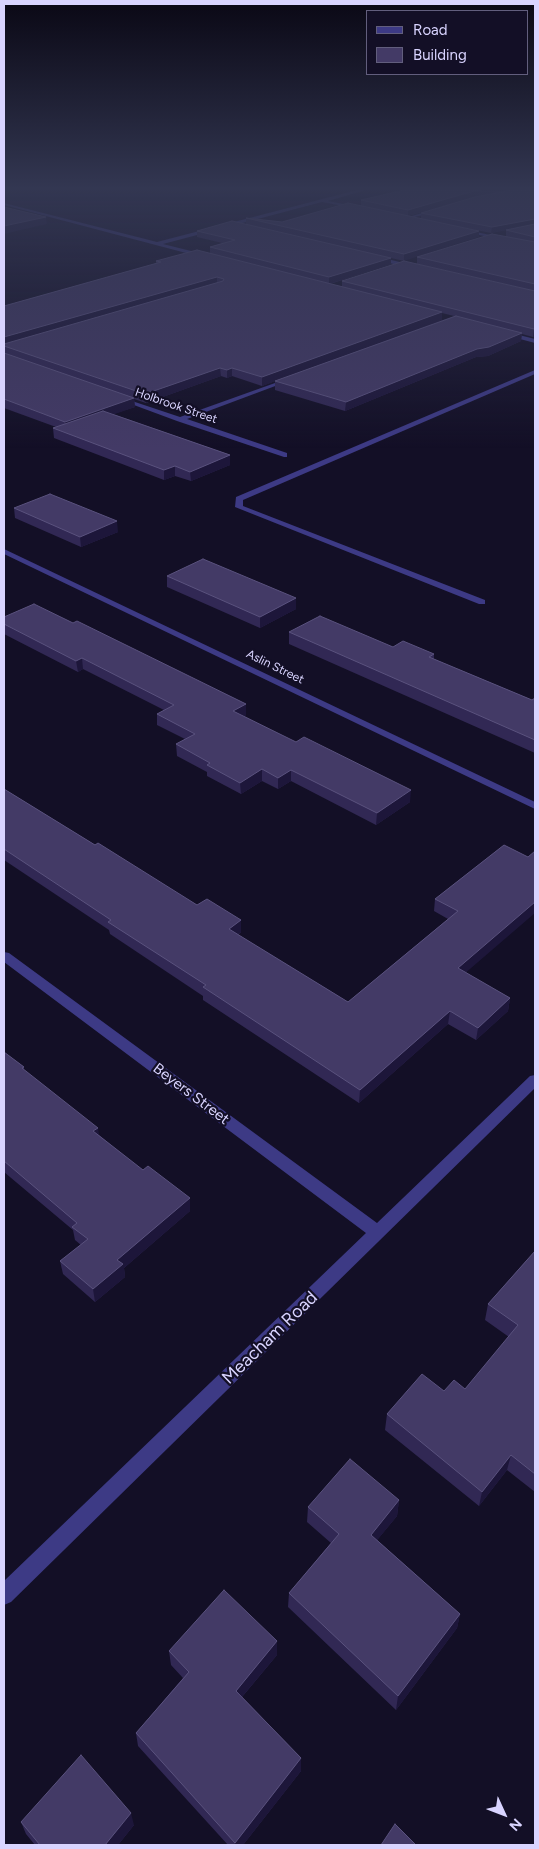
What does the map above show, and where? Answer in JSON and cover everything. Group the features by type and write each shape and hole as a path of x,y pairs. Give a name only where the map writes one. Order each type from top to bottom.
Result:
{"street":[{"path":"500,332 535,341"},
{"path":"482,602 239,507 239,499 535,372"},
{"path":"179,420 298,377"},
{"name":"Holbrook Street","path":"114,397 284,455"},
{"name":"Aslin Street","path":"4,551 535,806"},
{"name":"Beyers Street","path":"4,956 378,1233"},
{"name":"Meacham Road","path":"4,1595 535,1080"}],"building":[{"path":"110,276 301,276 442,312 262,377 232,368 227,370 220,368 145,394 4,346 4,344 223,281 224,279 217,277 4,337 4,306"},
{"path":"357,276 471,276 535,291 535,329 342,281"},
{"path":"501,276 535,276 535,284"},
{"path":"456,316 522,333 489,347 477,349 346,402 275,381"},
{"path":"4,353 134,398 65,422 4,399"},
{"path":"103,411 230,455 190,472 175,466 164,470 53,428"},
{"path":"50,494 117,521 80,537 14,508"},
{"path":"203,559 296,598 260,617 167,576"},
{"path":"34,604 73,623 77,621 246,704 233,711 296,742 304,737 411,790 377,813 291,770 278,778 262,769 240,783 207,765 210,763 176,744 195,734 157,714 174,705 82,658 76,661 4,624 4,617"},
{"path":"320,616 393,647 403,641 434,654 429,657 532,700 535,698 535,740 289,632"},
{"path":"4,789 95,845 98,843 197,905 207,899 241,920 229,929 348,1002 458,911 435,899 504,845 528,857 535,851 535,902 458,968 510,998 478,1028 450,1011 360,1090 203,987 206,985 108,922 111,920 4,849"},
{"path":"4,1052 98,1128 93,1131 143,1170 148,1166 190,1198 117,1260 123,1264 93,1289 60,1261 88,1239 72,1227 77,1223 4,1161"},
{"path":"535,1251 535,1474 511,1455 482,1492 387,1414 422,1374 444,1391 454,1380 465,1389 518,1325 488,1304"},
{"path":"350,1459 399,1500 371,1535 460,1614 398,1696 289,1593 339,1534 308,1507"},
{"path":"224,1590 277,1641 236,1691 301,1758 235,1843 136,1733 189,1672 169,1651"},
{"path":"81,1755 131,1813 105,1845 40,1845 21,1822"},
{"path":"395,1824 416,1845 381,1845"}]}
